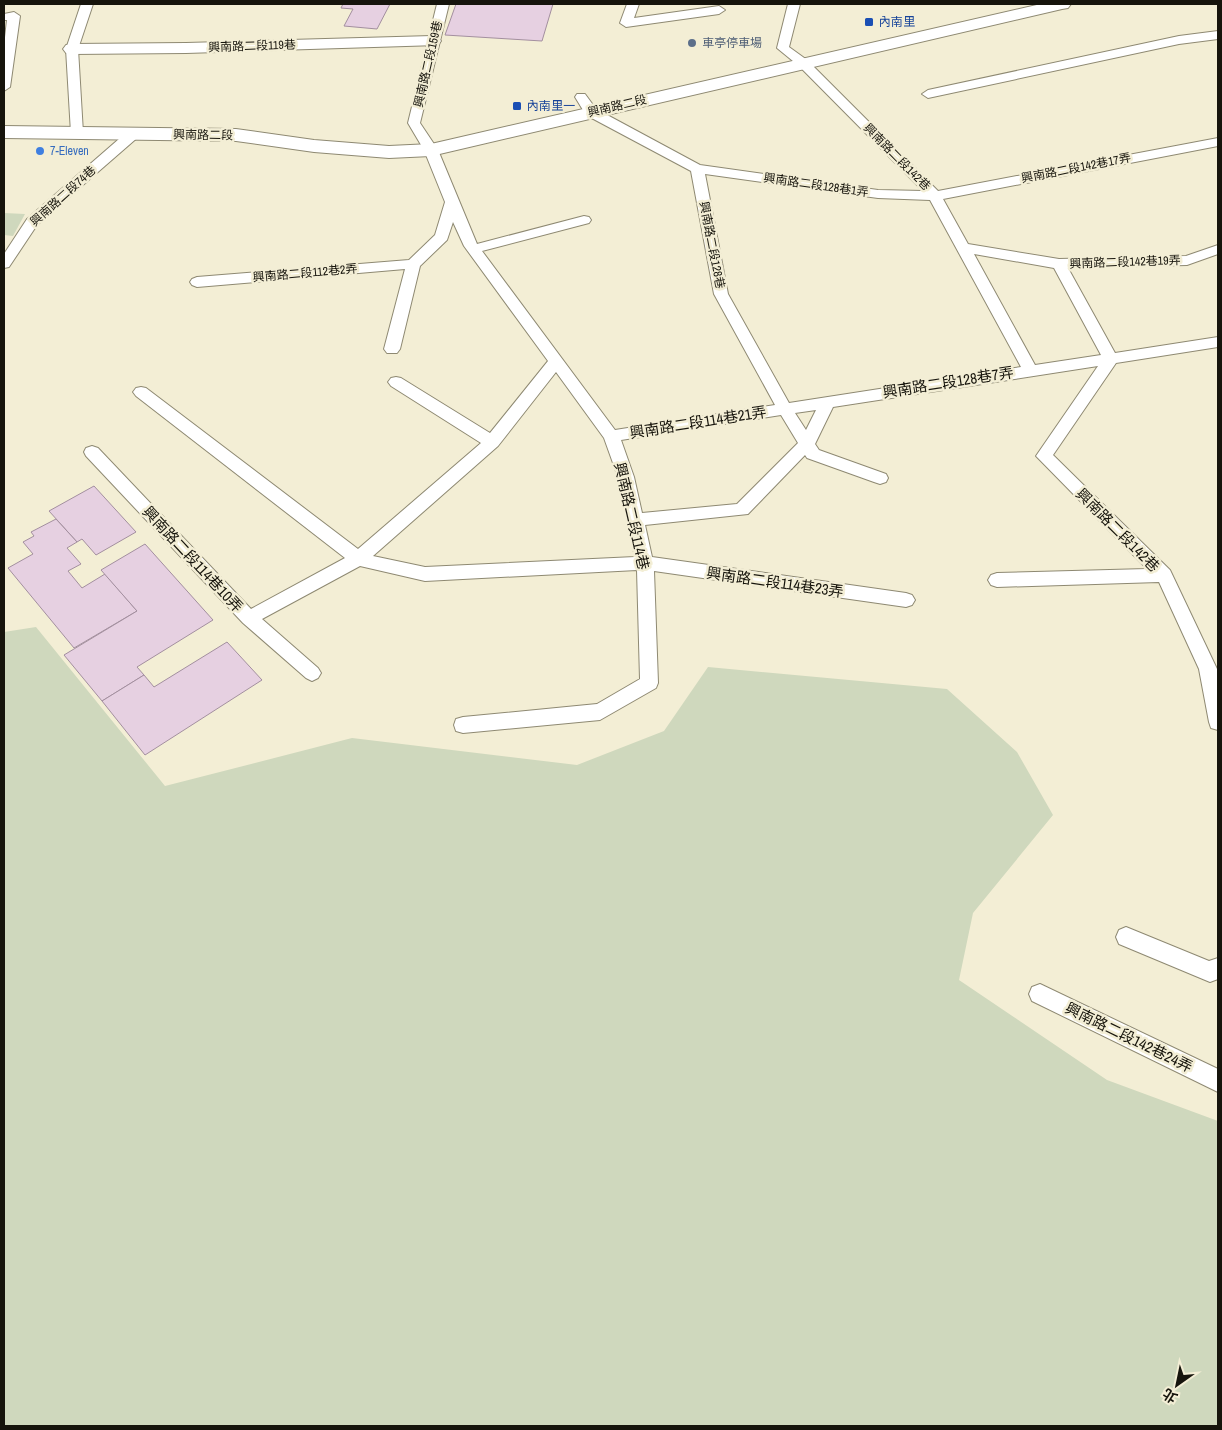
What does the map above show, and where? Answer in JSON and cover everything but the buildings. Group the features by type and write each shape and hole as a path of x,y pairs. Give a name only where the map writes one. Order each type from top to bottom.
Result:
{"street":[{"path":"959,10 988,4"},
{"name":"興南路二段","path":"4,132 236,135 314,146 389,152 589,101 803,63 1062,4"},
{"name":"興南路二段119巷","path":"72,49 186,48 432,41"},
{"path":"765,53 803,44"},
{"name":"興南路二段","path":"562,102 589,101"},
{"name":"興南路二段","path":"78,133 145,121 204,119 312,132 426,142 544,106"}],"lane":[{"path":"78,133 72,49 87,4"},
{"name":"興南路二段159巷","path":"426,142 414,122 432,41 443,4"},
{"path":"633,4 626,23 719,10"},
{"path":"783,48 794,4"},
{"path":"4,17 14,16 4,87"},
{"path":"928,94 1178,40 1218,35"},
{"name":"興南路二段142巷","path":"783,48 803,63 935,196 1030,370"},
{"path":"589,101 697,169"},
{"name":"興南路二段74巷","path":"4,264 32,222 132,135"},
{"name":"興南路二段114巷","path":"426,142 469,242 611,436 626,477 645,564 649,683 600,712 463,725"},
{"name":"興南路二段142巷17弄","path":"935,196 1218,142"},
{"name":"興南路二段128巷1弄","path":"697,169 878,194 935,196"},
{"name":"興南路二段128巷","path":"697,169 721,294 784,408 813,454 880,478"},
{"path":"392,349 413,264 442,237 452,202"},
{"path":"474,249 584,220"},
{"name":"興南路二段142巷19弄","path":"964,248 1059,264 1187,260 1218,249"},
{"name":"興南路二段112巷2弄","path":"197,282 413,264"},
{"path":"1059,264 1111,359"},
{"name":"興南路二段128巷7弄","path":"784,408 1218,342"},
{"name":"興南路二段142巷","path":"1111,359 1044,456 1164,575 1208,669 1216,701 1218,722"},
{"name":"興南路二段114巷10弄","path":"92,452 249,618 358,559 492,442 556,361"},
{"path":"396,382 492,442"},
{"path":"141,392 358,559"},
{"path":"636,520 742,510 806,443 828,401"},
{"name":"興南路二段114巷21弄","path":"611,436 784,408"},
{"name":"興南路二段114巷23弄","path":"358,559 425,574 645,564 906,600"},
{"path":"996,580 1164,575"},
{"path":"249,618 312,674"},
{"path":"1126,937 1210,972 1218,968"},
{"name":"興南路二段142巷24弄","path":"1040,994 1218,1081"}],"green space":[{"path":"4,213 25,214 13,236 4,235"},
{"path":"36,627 165,786 352,738 577,765 664,731 708,667 947,689 1017,752 1053,815 973,913 959,980 1107,1080 1218,1121 1218,1426 4,1426 4,632"}],"place":[{"name":"內南里","path":"869,22"},
{"name":"車亭停車場","path":"692,43"},
{"name":"內南里一","path":"517,106"},
{"name":"7-Eleven","path":"40,151"}]}
